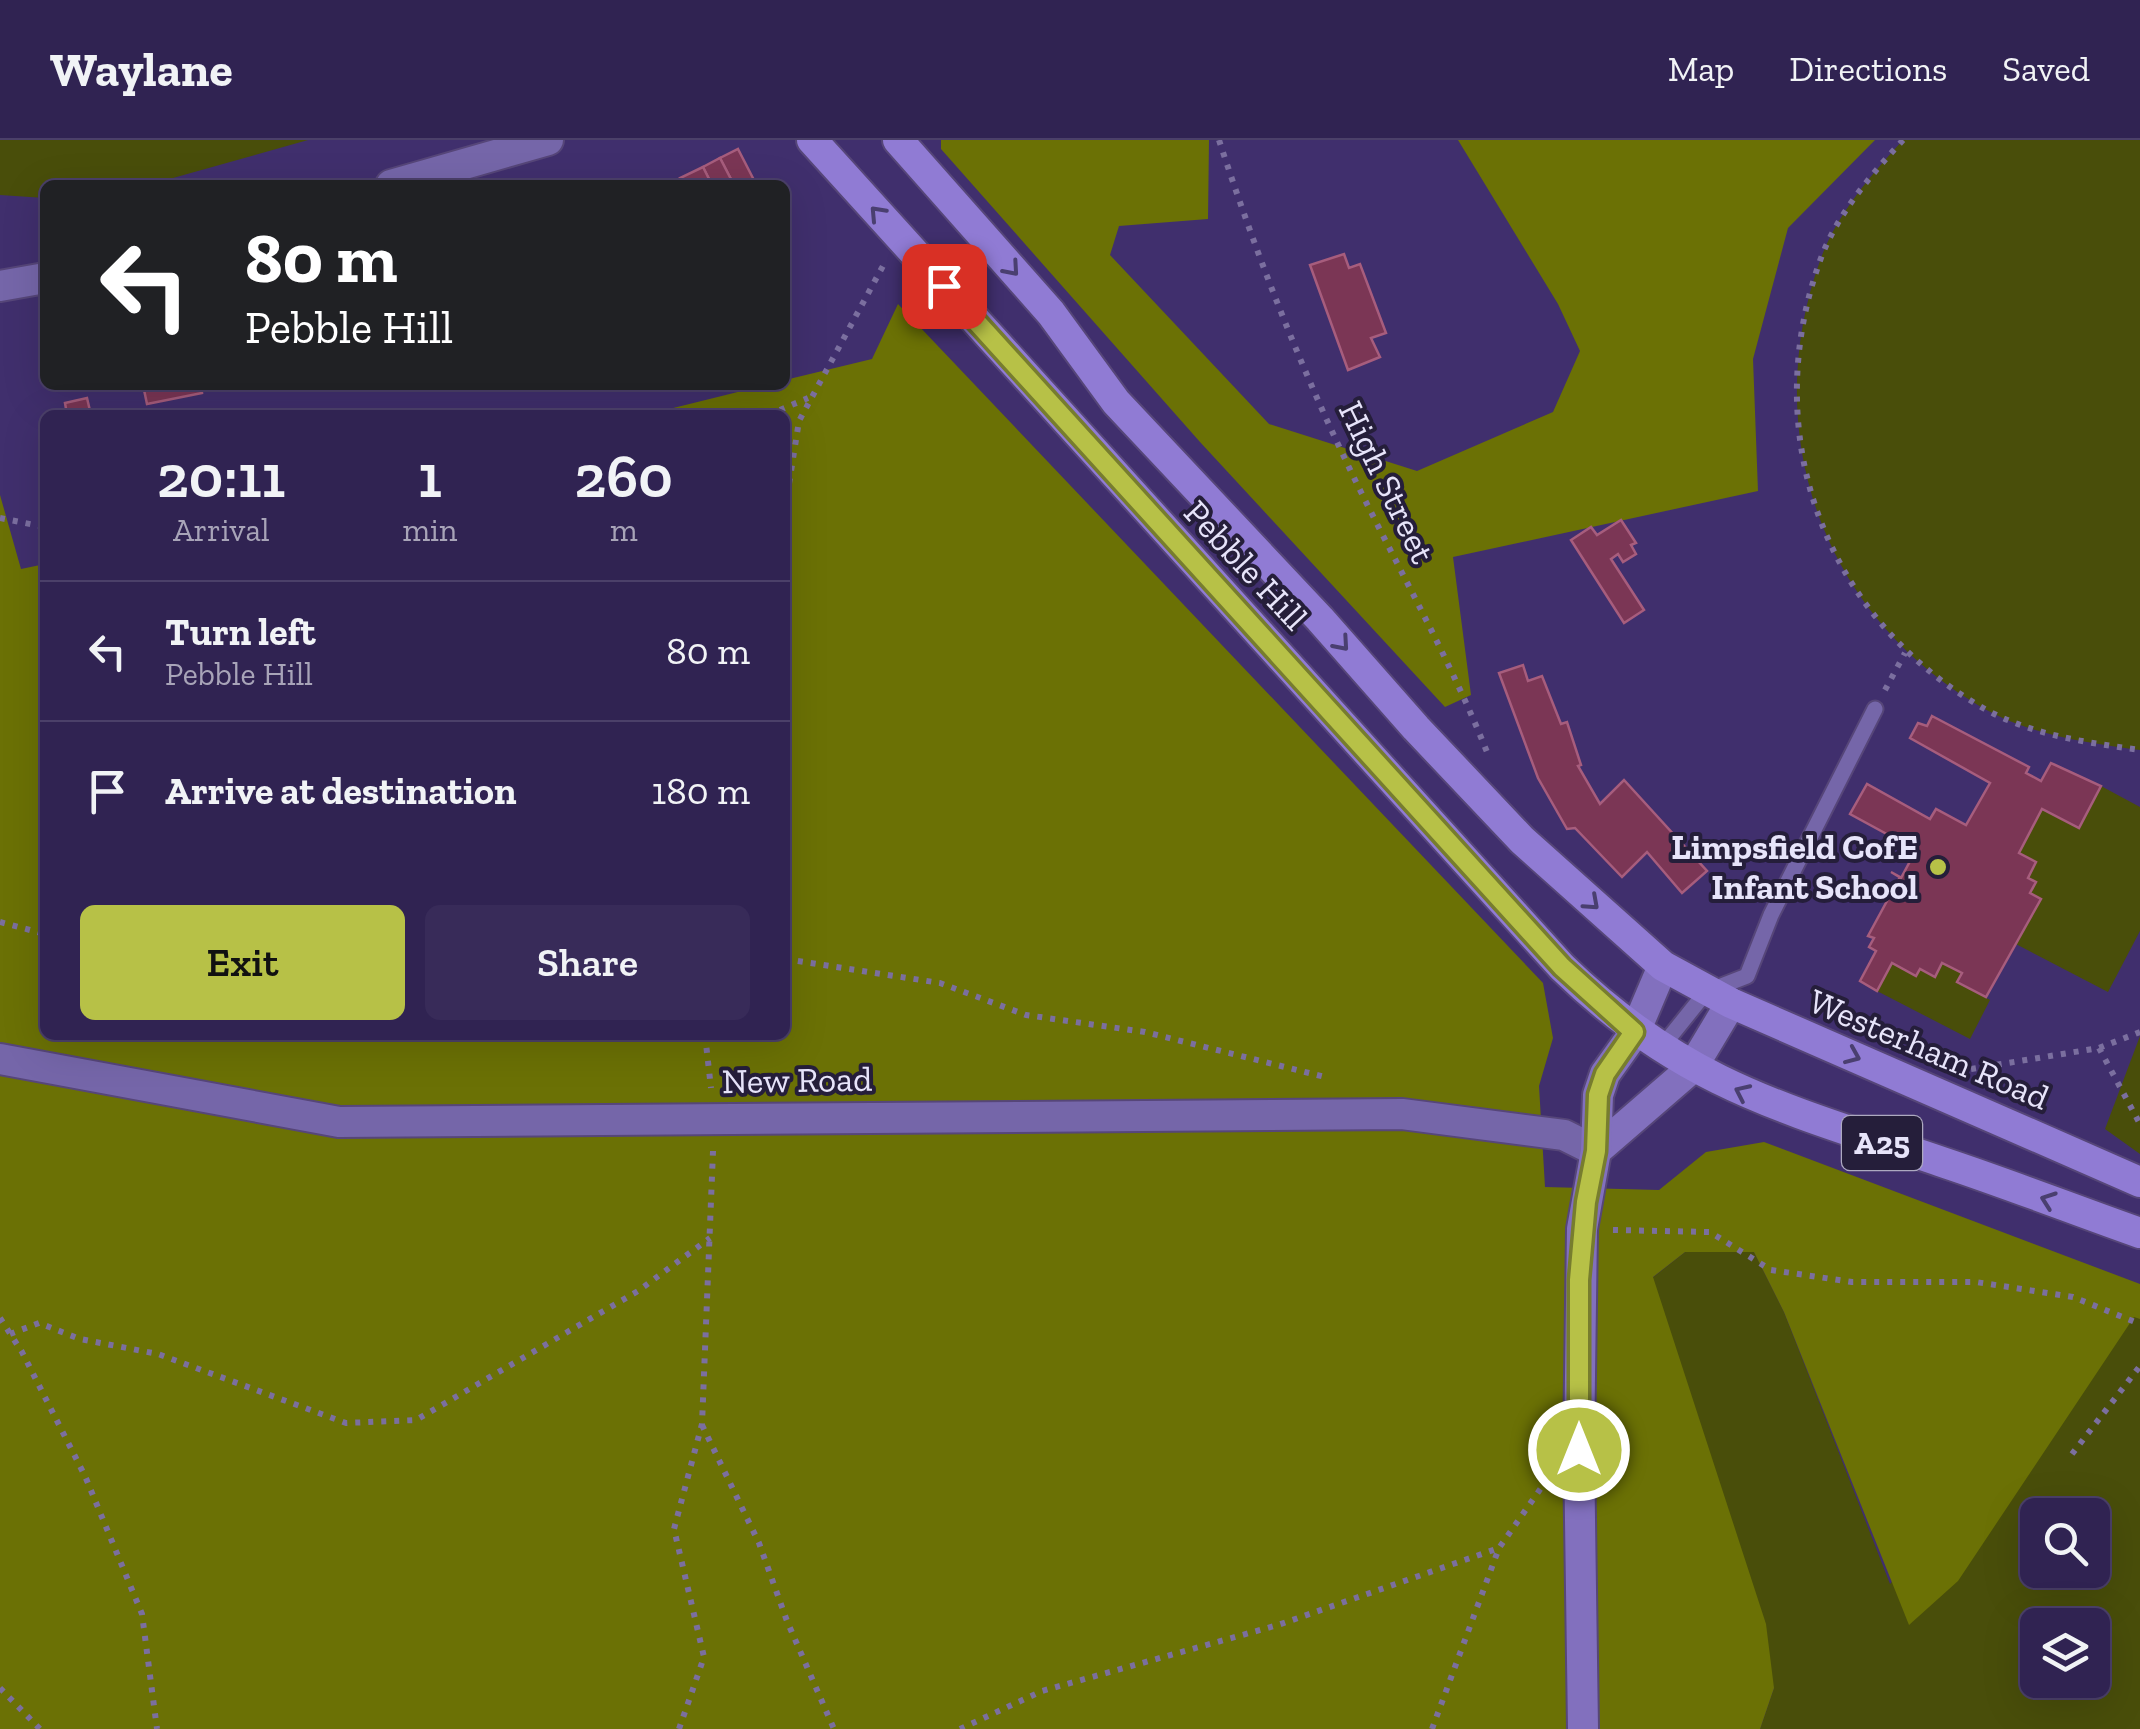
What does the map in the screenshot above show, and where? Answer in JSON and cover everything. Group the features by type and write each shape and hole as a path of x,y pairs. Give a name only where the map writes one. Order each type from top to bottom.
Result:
{"main road":[{"name":"Pebble Hill","path":"812,140 1562,967 1634,1032"},
{"name":"Pebble Hill","path":"898,140 1050,312 1116,402 1522,840 1663,966 1709,992"},
{"path":"1583,1729 1579,1450 1582,1229 1596,1151 1598,1095 1605,1074 1634,1032 1663,966"},
{"path":"1596,1151 1692,1068 1709,992"},
{"name":"Westerham Road","path":"1709,992 2140,1182"},
{"name":"A25","path":"1634,1032 1692,1068 1786,1111 1944,1162 2140,1233"}],"street":[{"path":"408,180 548,140"},
{"path":"0,286 40,279"},
{"name":"New Road","path":"0,1060 338,1122 1402,1114 1564,1135 1596,1151"}],"lane":[{"path":"1661,1048 1709,992 1747,976 1771,915 1875,709"}],"path":[{"name":"High Street","path":"1219,140 1255,250 1286,321 1360,490 1461,686 1493,767"},
{"path":"1903,140 1863,182 1822,256 1798,342 1796,430 1816,517 1853,590 1905,652 1974,704 2058,738 2140,750"},
{"path":"790,475 798,421 899,236"},
{"path":"780,410 810,397"},
{"path":"0,518 40,526"},
{"path":"1875,709 1905,652"},
{"path":"0,922 40,933"},
{"path":"790,960 940,983 1026,1014 1145,1032 1340,1081"},
{"path":"1969,1069 2099,1048 2140,1032"},
{"path":"679,1729 704,1658 674,1529 702,1424 714,1118 706,1040"},
{"path":"2099,1048 2140,1124"},
{"path":"1582,1229 1710,1232 1771,1270 1852,1282 1976,1282 2073,1297 2140,1324"},
{"path":"10,1334 39,1323 80,1339 158,1354 346,1423 416,1420 638,1290 710,1238"},
{"path":"0,1318 84,1476 142,1614 157,1729"},
{"path":"2072,1454 2140,1366"},
{"path":"702,1424 759,1543 787,1621 834,1729"},
{"path":"1432,1729 1499,1548 1558,1463 1579,1450"},
{"path":"960,1729 1042,1691 1278,1625 1499,1548"},
{"path":"0,1688 40,1729"}],"green space":[{"path":"0,140 308,140 166,180 40,180 40,198 0,195"},
{"path":"1903,140 2140,140 2140,750 2075,740 2012,722 1973,702 1920,663 1876,617 1841,565 1816,508 1801,448 1797,385 1803,322 1821,258 1836,226 1867,181"},
{"path":"2101,786 2140,807 2140,931 2108,992 2014,943 2041,899 2030,893 2036,882 2028,878 2019,853 2042,809 2079,828"},
{"path":"1892,963 1916,975 1920,969 1935,976 1942,963 1962,973 1958,982 1990,1000 1970,1039 1877,991"},
{"path":"2140,1036 2140,1154 2105,1129"},
{"path":"1685,1252 1754,1252 1784,1312 1890,1584 2134,1316 2140,1319 2140,1729 1760,1729 1774,1688 1652,1278"}],"shaded area":[{"path":"941,140 1209,140 1208,219 1119,226 1110,255 1269,424 1417,471 1553,412 1580,351 1558,304 1458,140 1875,140 1788,228 1753,359 1758,491 1453,557 1471,695 1445,707 1200,442 941,149"},
{"path":"898,304 1543,983 1553,1038 1539,1086 1545,1187 1659,1190 1706,1152 1764,1142 2140,1284 2140,1319 2134,1317 1958,1581 1909,1625 1784,1312 1754,1252 1685,1252 1653,1277 1766,1624 1774,1688 1760,1729 0,1729 0,495 21,569 40,565 40,1040 790,1040 790,410 665,410 746,390 790,390 790,379 872,359"}],"building":[{"path":"738,149 754,180 731,180 720,158"},
{"path":"720,158 731,180 710,180 703,167"},
{"path":"703,167 710,180 681,180"},
{"path":"1344,254 1349,268 1360,264 1386,333 1371,338 1380,357 1348,370 1310,265"},
{"path":"144,390 202,390 202,393 147,404"},
{"path":"87,398 90,410 66,410 65,403"},
{"path":"1621,520 1636,543 1631,545 1636,554 1623,562 1618,554 1611,559 1644,610 1624,623 1571,540 1591,527 1597,535"},
{"path":"1523,665 1528,681 1542,676 1561,724 1567,722 1581,765 1578,766 1600,804 1624,780 1707,871 1682,893 1647,852 1622,877 1575,828 1567,829 1538,778 1499,673"},
{"path":"1932,716 2029,767 2026,773 2041,781 2051,763 2101,786 2079,828 2042,809 2019,853 2036,862 2028,878 2036,882 2030,893 2041,899 1986,997 1957,982 1962,973 1942,963 1935,977 1920,969 1916,976 1892,963 1877,991 1860,981 1876,951 1869,947 1874,938 1868,936 1916,850 1850,814 1867,784 1930,819 1936,809 1966,825 1990,783 1910,738 1918,723 1927,726"}],"place":[{"name":"Limpsfield CofE Infant School","path":"1938,867"}],"route":[{"path":"944,286 1562,967 1634,1032 1605,1074 1598,1095 1596,1151 1582,1229 1579,1280 1579,1450"}]}
